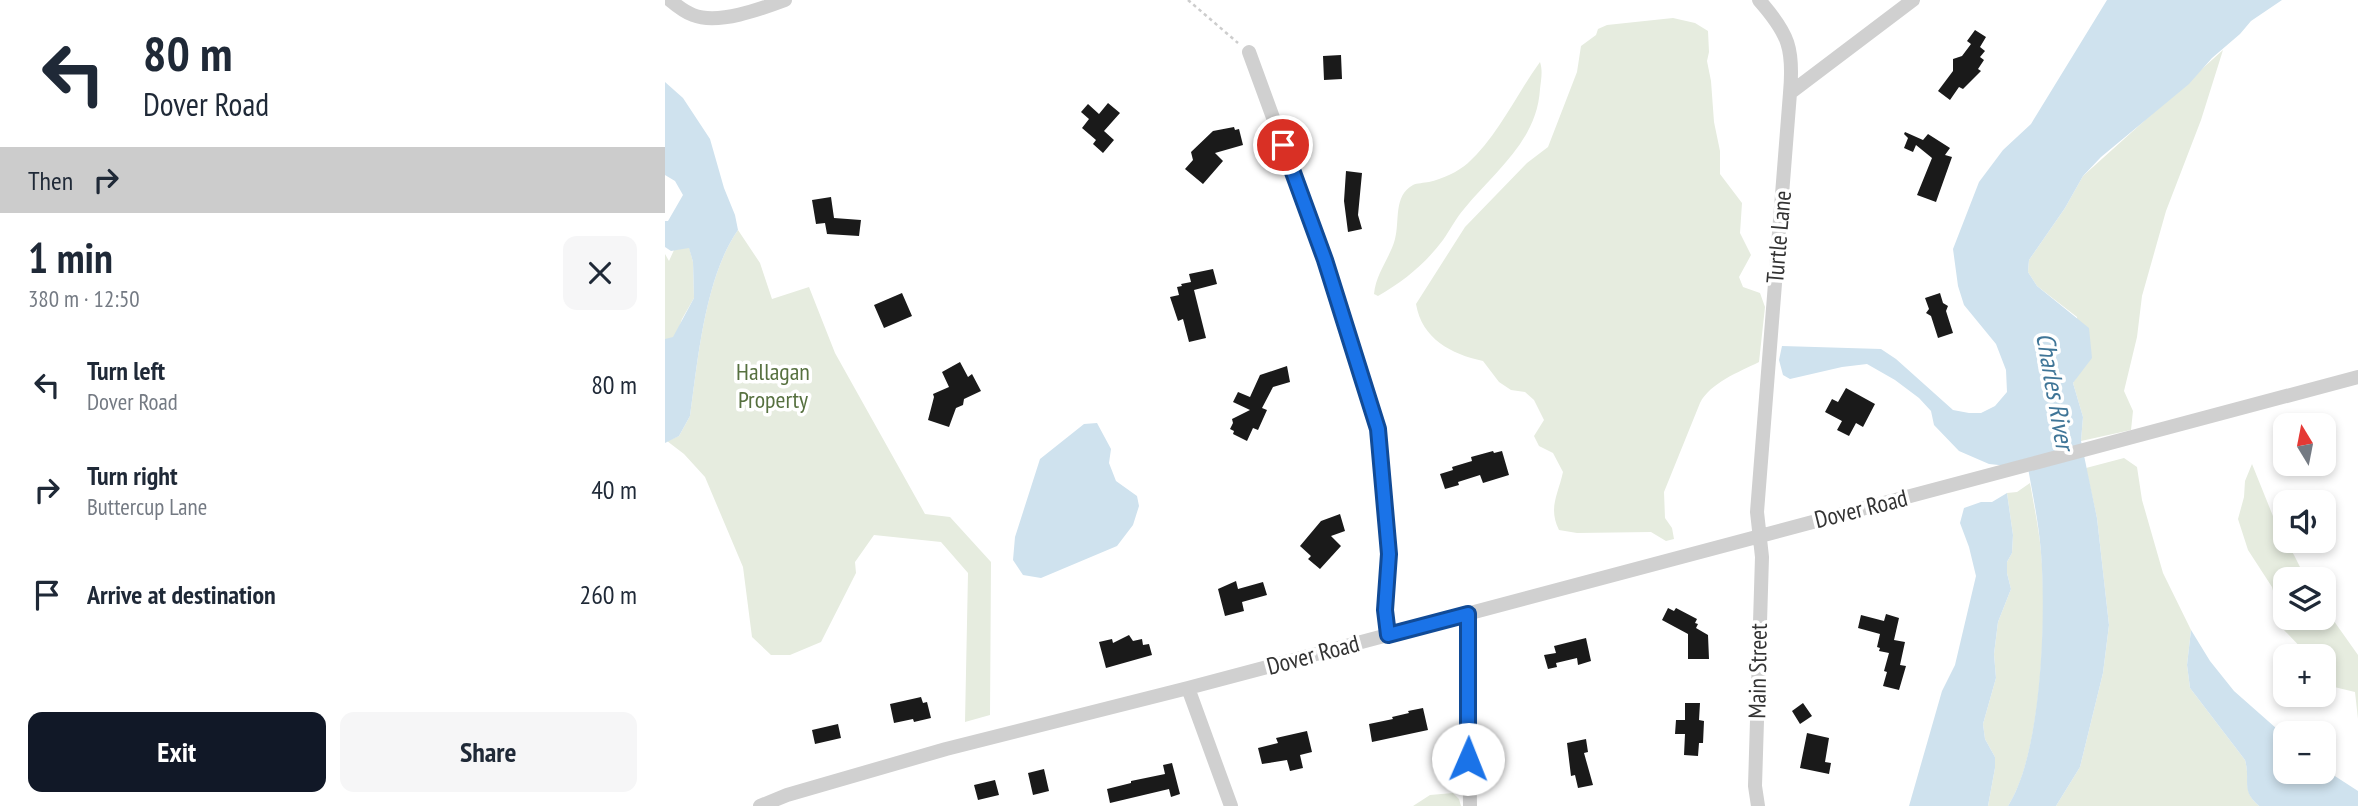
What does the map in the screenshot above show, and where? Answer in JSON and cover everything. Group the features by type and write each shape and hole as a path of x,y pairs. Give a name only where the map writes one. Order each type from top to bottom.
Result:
{"street":[{"path":"670,0 694,16 720,17 746,14 785,0"},
{"name":"Turtle Lane","path":"1759,0 1790,46 1793,63 1757,512 1759,536"},
{"path":"1790,93 1913,0"},
{"path":"1249,52 1325,260 1378,429 1389,554 1385,610 1388,635"},
{"name":"Dover Road","path":"760,806 787,795 916,757 2099,448 2358,377"},
{"name":"Main Street","path":"1758,806 1755,786 1762,556 1759,536"},
{"path":"1468,614 1470,806"},
{"path":"1188,688 1231,806"}],"path":[{"path":"1188,0 1249,52"}],"green space":[{"path":"1673,18 1695,23 1708,31 1707,61 1720,151 1720,174 1742,203 1740,233 1751,255 1739,277 1743,287 1760,293 1765,307 1759,362 1718,384 1700,403 1664,492 1665,518 1672,528 1674,539 1666,541 1651,532 1577,533 1559,530 1554,508 1563,472 1553,453 1539,446 1534,436 1544,420 1534,400 1525,392 1511,390 1499,382 1483,361 1449,349 1431,336 1419,316 1416,304 1465,227 1527,163 1548,147 1577,72 1581,46 1596,35 1598,29 1607,25"},
{"path":"2223,50 2201,120 2166,211 2142,296 2137,337 2124,391 2133,411 2131,430 2081,441 2083,417 2073,383 2081,370 2077,317 2037,286 2028,272 2029,260 2065,208 2083,176"},
{"path":"1540,62 1537,108 1523,140 1513,154 1461,213 1429,257 1397,284 1378,296 1374,294 1377,279 1395,239 1402,196 1413,185 1444,177 1468,163 1498,128"},
{"name":"Hallagan Property","path":"738,230 760,263 772,299 809,287 835,353 925,514 950,517 991,562 990,715 965,722 968,573 941,542 874,535 855,562 856,573 821,642 790,655 771,655 752,637 743,567 705,477 684,454 667,441 679,436 690,416 710,294 727,249"},
{"path":"689,247 693,262 694,298 682,319 665,371 665,254 669,261 674,250"},
{"path":"2124,458 2137,467 2142,500 2163,573 2191,630 2187,665 2190,688 2245,760 2248,790 2259,806 2056,806 2080,767 2103,673 2109,625 2097,518 2086,468"},
{"path":"2252,464 2273,516 2273,553 2293,553 2300,567 2273,567 2273,591 2248,550 2238,519 2245,481"},
{"path":"2030,483 2043,579 2042,646 2035,719 2019,783 2008,806 1988,806 1995,757 1985,739 1983,724 1996,678 1994,654 1998,622 2011,589 2007,562 2012,553 2013,535 2007,493 2017,492"},
{"path":"2336,624 2358,655 2358,719 2355,692 2336,687 2336,644 2297,644 2284,630 2336,630"},
{"path":"1453,793 1461,806 1413,806 1430,795"}],"water":[{"name":"Charles River","path":"2107,0 2282,0 2251,21 2189,84 2101,157 2083,176 2065,208 2029,260 2028,272 2037,286 2089,328 2092,358 2073,383 2083,417 2081,441 2097,518 2109,625 2103,673 2080,767 2056,806 2008,806 2028,753 2035,719 2042,647 2041,553 2028,468 1989,464 1959,451 1934,425 1931,411 1919,398 1867,364 1790,379 1783,375 1779,360 1782,346 1881,349 1953,410 1981,413 1995,406 2007,392 2006,370 1996,344 1964,305 1958,286 1953,249 1979,182 2003,150 2031,124"},
{"path":"665,82 683,98 710,139 738,230 727,249 710,294 690,416 679,436 665,443 665,339 673,337 694,298 693,262 689,248 671,251 665,247 665,221 668,221 683,195 675,181 665,175"},
{"path":"1097,423 1111,449 1109,463 1116,481 1137,496 1139,506 1133,525 1117,546 1041,578 1023,575 1013,560 1015,537 1040,459 1084,424"},
{"path":"2007,493 2013,535 2012,553 2007,562 2011,589 1998,622 1994,654 1996,678 1983,724 1985,739 1995,757 1988,806 1909,806 1942,691 1955,665 1976,576 1960,523 1964,508 1981,502 1992,502"},
{"path":"2191,630 2210,661 2234,691 2273,725 2273,784 2336,784 2336,777 2358,791 2358,806 2259,806 2248,790 2245,760 2190,688 2187,665"}],"building":[{"path":"1975,30 1986,37 1980,47 1985,51 1980,57 1984,60 1978,69 1981,71 1963,89 1959,87 1950,100 1938,91 1953,71 1953,59 1962,56 1971,44 1967,41"},
{"path":"1341,55 1342,79 1324,80 1323,56"},
{"path":"1108,103 1120,113 1104,131 1114,140 1103,153 1093,144 1096,140 1082,128 1089,119 1081,112 1088,104 1099,114"},
{"path":"1234,127 1235,130 1239,129 1243,145 1215,153 1223,161 1203,184 1185,169 1193,160 1191,152 1213,131"},
{"path":"1905,132 1923,140 1928,134 1950,148 1945,155 1952,157 1936,202 1917,195 1932,158 1916,145 1913,152 1904,148 1908,138"},
{"path":"1346,171 1362,173 1358,215 1362,229 1348,232 1344,201"},
{"path":"831,197 834,218 861,220 859,236 827,234 825,223 816,224 812,200"},
{"path":"1213,269 1217,284 1194,290 1206,338 1189,342 1183,319 1178,321 1170,297 1179,295 1177,287 1182,286 1181,284 1191,282 1189,274"},
{"path":"902,293 912,316 884,328 874,305"},
{"path":"1940,293 1943,303 1948,306 1946,311 1953,333 1938,338 1931,316 1926,313 1929,309 1925,298"},
{"path":"960,362 968,377 972,374 981,391 964,399 963,405 956,408 949,427 928,420 933,394 949,387 942,372"},
{"path":"1287,366 1290,382 1273,387 1262,408 1267,410 1258,430 1253,428 1247,441 1233,434 1234,431 1230,429 1232,419 1250,410 1233,402 1238,392 1250,397 1260,375"},
{"path":"1846,388 1875,404 1863,427 1856,423 1849,436 1837,430 1842,421 1825,412 1832,399 1838,402"},
{"path":"1502,451 1509,475 1483,483 1480,475 1445,489 1440,474 1472,461 1471,457"},
{"path":"1340,514 1345,531 1331,536 1341,546 1320,569 1308,559 1311,556 1300,546 1321,521"},
{"path":"1236,581 1238,589 1263,582 1267,595 1242,602 1244,611 1225,616 1218,589"},
{"path":"1668,608 1674,611 1676,608 1697,619 1696,628 1708,635 1709,659 1688,659 1688,634 1662,620"},
{"path":"1886,614 1899,618 1894,640 1905,642 1900,665 1906,666 1899,690 1883,686 1889,653 1879,651 1880,648 1877,647 1880,634 1858,628 1861,615 1884,621"},
{"path":"1129,635 1133,641 1142,639 1143,645 1149,644 1152,655 1106,668 1099,642 1112,639 1113,643"},
{"path":"1586,638 1591,661 1578,665 1577,658 1556,663 1557,667 1548,669 1544,655 1556,653 1554,646"},
{"path":"921,697 923,703 927,702 931,718 894,723 890,704"},
{"path":"1685,703 1700,703 1699,720 1704,721 1703,743 1699,743 1698,756 1684,755 1685,734 1675,734 1676,720 1685,720"},
{"path":"1803,703 1812,716 1800,724 1792,711"},
{"path":"1423,708 1428,730 1372,742 1369,724"},
{"path":"838,724 841,738 815,744 812,730"},
{"path":"1307,731 1312,752 1300,755 1303,768 1290,771 1287,760 1262,764 1258,748 1278,743 1276,738"},
{"path":"1807,733 1829,738 1825,762 1831,763 1829,774 1800,768"},
{"path":"1586,739 1588,752 1584,753 1593,785 1578,788 1575,775 1571,776 1567,743"},
{"path":"1172,763 1180,794 1171,797 1169,789 1110,803 1107,789 1165,774 1163,765"},
{"path":"1044,769 1049,791 1033,795 1028,773"},
{"path":"995,780 999,795 978,800 974,785"}],"route":[{"path":"1283,145 1325,260 1378,429 1389,554 1385,610 1388,635 1468,614 1468,759"}]}
